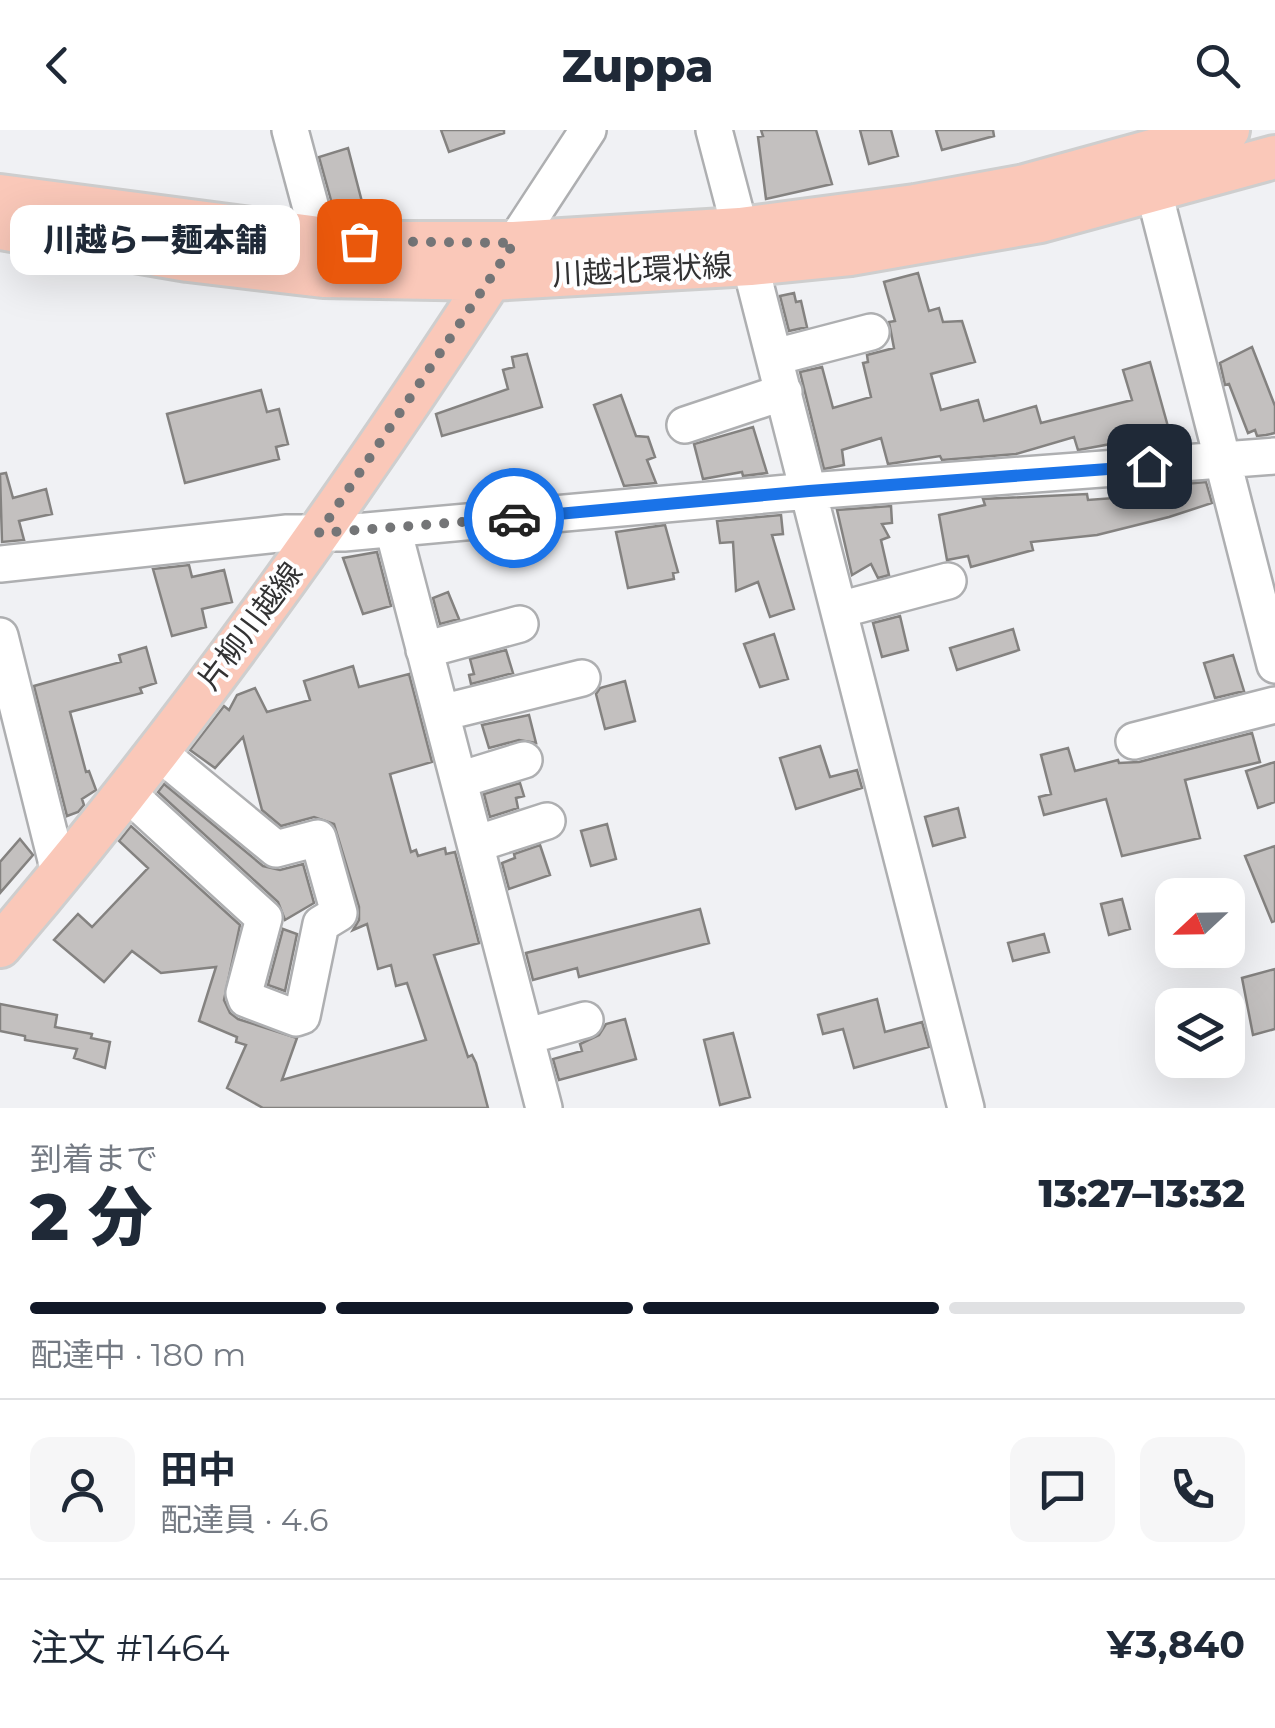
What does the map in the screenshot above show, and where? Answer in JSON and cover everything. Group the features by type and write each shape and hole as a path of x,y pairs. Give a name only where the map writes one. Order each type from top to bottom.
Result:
{"main road":[{"name":"川越北環状線","path":"0,228 188,260 322,276 490,278 745,246 1145,159 1228,130"},
{"name":"川越北環状線","path":"1145,159 1275,157"},
{"name":"川越北環状線","path":"0,196 319,238 398,244 745,246"},
{"name":"片柳川越線","path":"0,946 157,751 319,533 514,243"}],"street":[{"path":"290,130 319,238"},
{"path":"514,243 588,130"},
{"path":"714,130 776,357 966,1108"},
{"path":"1145,159 1275,665"},
{"path":"776,357 871,332"},
{"path":"684,425 784,392"},
{"path":"0,564 809,491 1275,456"},
{"path":"394,528 544,1108"},
{"path":"839,610 948,580"},
{"path":"424,650 520,624"},
{"path":"0,636 60,876"},
{"path":"441,713 582,678"},
{"path":"1134,742 1275,704"},
{"path":"124,790 264,918 244,993 246,999 296,1018 302,1016 321,924 338,913 318,838 276,849 157,751"},
{"path":"459,780 524,760"},
{"path":"476,844 547,821"},
{"path":"528,1036 584,1020"}],"building":[{"path":"441,130 504,130 504,133 449,152"},
{"path":"761,130 816,130 832,184 766,199 758,137 763,136"},
{"path":"860,130 891,130 898,156 869,164"},
{"path":"936,130 993,130 994,136 942,150"},
{"path":"348,148 362,202 334,211 319,157"},
{"path":"918,273 929,311 939,308 943,322 962,321 975,362 931,374 941,410 978,400 984,421 1036,406 1041,423 1132,400 1123,370 1150,362 1172,441 1140,445 1138,439 1078,450 1074,437 1016,454 942,460 940,456 888,464 881,438 842,450 844,465 824,469 800,372 822,367 833,408 871,397 863,363 868,362 867,355 894,348 889,322 895,321 884,282"},
{"path":"794,293 796,302 801,301 807,327 789,331 780,296"},
{"path":"1252,347 1275,406 1275,433 1257,436 1255,430 1248,433 1229,384 1225,385 1220,363"},
{"path":"527,354 542,407 442,436 436,414 508,389 503,370 514,367 512,357"},
{"path":"261,390 267,412 279,409 288,444 276,447 279,459 185,483 167,414"},
{"path":"621,395 636,436 648,437 655,457 647,460 656,483 624,486 594,405"},
{"path":"753,427 767,473 743,476 742,472 703,479 694,444"},
{"path":"6,473 13,498 46,489 52,514 19,521 24,540 2,542 0,474"},
{"path":"1206,482 1212,503 1169,517 1097,535 1031,542 1033,550 971,567 968,556 947,560 939,515 985,505 983,499 1087,494 1088,500 1167,494 1166,488 1173,485"},
{"path":"891,506 892,523 882,524 889,537 881,540 889,575 878,578 871,564 852,575 837,510"},
{"path":"781,515 783,534 772,535 794,609 770,617 758,582 736,591 733,542 720,543 717,521"},
{"path":"665,525 678,572 673,573 674,579 628,588 616,532"},
{"path":"377,552 391,606 363,614 343,558"},
{"path":"189,565 192,577 224,570 232,602 202,609 206,627 172,636 153,569"},
{"path":"448,592 459,619 440,624 433,598"},
{"path":"900,616 908,650 882,657 873,623"},
{"path":"1013,629 1019,650 957,670 950,648"},
{"path":"774,634 788,679 760,687 744,644"},
{"path":"146,647 156,683 140,688 142,693 70,712 86,772 89,771 96,790 82,799 84,805 78,812 67,816 34,686 121,662 119,655"},
{"path":"506,650 513,673 471,684 469,675 474,674 470,659"},
{"path":"1233,655 1244,691 1215,698 1204,663"},
{"path":"353,666 359,687 409,674 432,762 390,774 411,852 416,850 418,856 445,848 446,854 455,852 479,943 434,955 468,1057 472,1055 476,1063 488,1108 263,1108 227,1088 246,1045 236,1042 237,1037 199,1021 216,967 161,973 132,951 104,982 54,940 78,914 92,927 148,868 119,841 131,826 240,925 224,1000 238,1019 297,1038 282,1080 426,1040 407,983 396,986 391,965 378,969 367,924 353,930 359,920 359,907 334,824 314,817 281,826 262,810 243,737 215,768 190,750 224,706 229,710 237,695 255,688 267,712 310,700 304,681"},
{"path":"625,681 635,721 605,729 596,694 600,688"},
{"path":"529,715 536,743 519,740 489,748 482,725"},
{"path":"1252,733 1260,762 1185,780 1200,838 1122,856 1106,799 1044,815 1039,797 1051,794 1041,755 1068,748 1075,771 1118,760 1139,762"},
{"path":"820,746 830,777 857,770 862,788 796,809 780,758"},
{"path":"1275,762 1275,802 1258,808 1246,771"},
{"path":"520,783 524,796 516,798 518,808 490,817 484,794"},
{"path":"164,784 263,866 280,870 303,864 314,903 285,920 278,902 158,792"},
{"path":"958,808 965,837 933,846 925,817"},
{"path":"607,824 616,859 591,866 581,831"},
{"path":"20,839 33,855 0,893 0,862"},
{"path":"540,845 550,875 509,889 502,863"},
{"path":"1275,846 1275,921 1272,922 1245,856"},
{"path":"1122,899 1130,929 1109,935 1101,904"},
{"path":"700,909 709,943 579,977 577,968 533,980 526,953"},
{"path":"283,929 297,934 285,991 268,985"},
{"path":"1044,934 1049,952 1013,961 1008,943"},
{"path":"1275,969 1275,1029 1253,1035 1242,978"},
{"path":"877,999 885,1032 922,1022 929,1047 854,1068 843,1029 823,1034 818,1015"},
{"path":"0,1004 57,1015 55,1027 110,1042 105,1068 74,1058 77,1049 25,1040 25,1036 0,1031"},
{"path":"625,1019 636,1059 559,1080 553,1059 582,1051 580,1044 599,1035 606,1024"},
{"path":"733,1033 750,1097 720,1105 704,1040"}],"way so far":[{"path":"359,241 514,243 319,533 514,518"}],"place":[{"name":"川越らー麺本舗","path":"359,241"}],"route":[{"path":"514,518 1149,466"}]}
